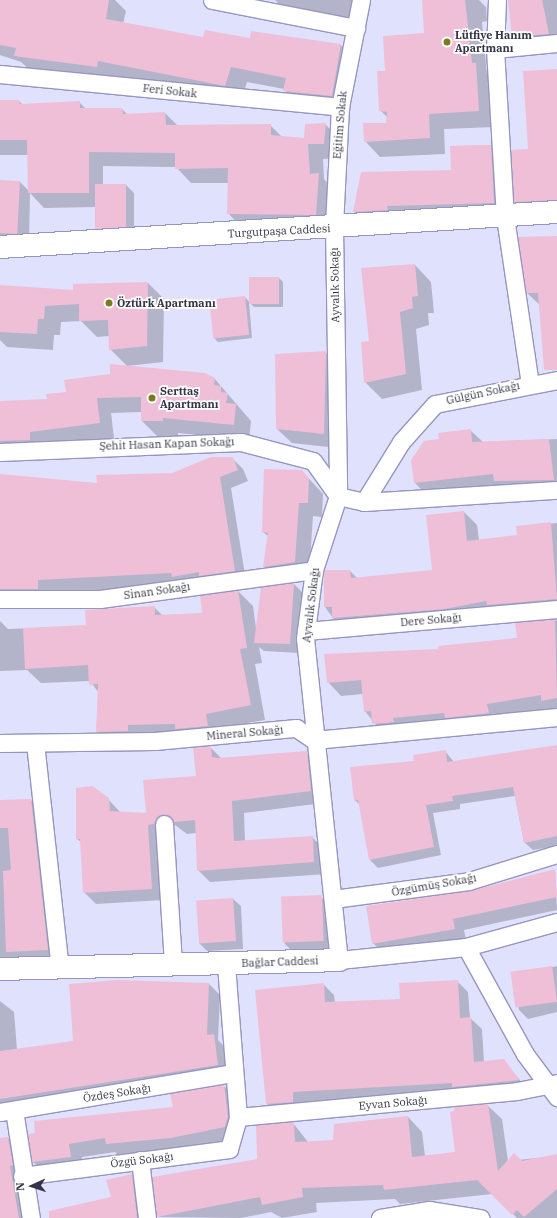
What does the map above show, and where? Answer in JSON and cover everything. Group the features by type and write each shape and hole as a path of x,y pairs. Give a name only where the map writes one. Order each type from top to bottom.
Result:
{"street":[{"path":"212,0 356,28"},
{"name":"Eğitim Sokak","path":"334,227 340,107 362,0"},
{"path":"497,0 495,49 505,217 530,384"},
{"path":"495,49 557,43"},
{"name":"Feri Sokak","path":"0,74 340,107"},
{"name":"Turgutpaşa Caddesi","path":"0,247 505,217 557,212"},
{"name":"Ayvalık Sokağı","path":"334,227 338,496 314,570 306,631 314,740 340,960"},
{"name":"Gülgün Sokağı","path":"364,502 401,442 435,404 530,384 557,380"},
{"name":"Şehit Hasan Kapan Sokağı","path":"0,452 241,442 313,461 338,496"},
{"path":"338,496 364,502 557,490"},
{"name":"Sinan Sokağı","path":"0,599 100,599 314,570"},
{"name":"Dere Sokağı","path":"306,631 557,609"},
{"path":"314,740 557,717"},
{"name":"Mineral Sokağı","path":"0,743 155,741 296,728 314,740"},
{"path":"35,742 60,968"},
{"path":"164,824 173,964"},
{"name":"Özgümüş Sokağı","path":"333,898 469,881 557,854"},
{"name":"Bağlar Caddesi","path":"0,969 340,960 466,947 557,922"},
{"path":"466,947 525,1054 554,1088"},
{"path":"226,963 238,1117"},
{"name":"Özdeş Sokağı","path":"7,1111 234,1073"},
{"name":"Eyvan Sokağı","path":"238,1117 554,1088"},
{"path":"7,1111 31,1218"},
{"name":"Özgü Sokağı","path":"22,1176 229,1149 238,1117"},
{"path":"140,1160 147,1218"},
{"path":"380,1218 430,1214 480,1218"}],"building":[{"path":"0,0 109,0 106,19 203,37 205,30 250,38 251,31 341,44 332,96 283,91 286,78 231,67 225,86 98,61 97,67 14,56 16,48 0,45"},
{"path":"422,0 465,0 472,63 476,63 479,111 429,114 430,138 364,142 363,123 386,123 387,112 379,111 377,71 385,71 383,36 424,33"},
{"path":"508,0 542,0 549,34 512,37"},
{"path":"557,69 557,200 514,202 511,150 528,149 523,71"},
{"path":"0,100 19,100 20,104 80,101 80,108 122,108 123,114 165,112 166,125 271,124 271,135 304,138 305,124 326,123 324,144 308,144 310,174 319,173 316,215 227,214 228,168 175,169 175,153 89,152 89,193 28,193 27,140 0,140"},
{"path":"491,145 494,203 387,206 388,210 353,212 361,172 451,170 450,146"},
{"path":"0,180 20,181 17,234 0,233"},
{"path":"95,184 126,184 126,229 95,229"},
{"path":"557,236 557,370 544,370 538,293 526,293 518,237"},
{"path":"415,264 418,296 412,297 413,308 400,312 406,374 364,383 361,342 369,341 361,268"},
{"path":"249,277 279,277 279,304 249,304"},
{"path":"148,282 147,346 109,350 108,320 79,321 79,304 45,306 44,319 38,319 37,334 0,332 0,285 73,290 73,284"},
{"path":"245,296 249,335 213,339 209,300"},
{"path":"326,351 324,434 276,429 275,354"},
{"path":"110,364 205,373 215,378 214,385 221,386 221,392 228,393 226,403 236,404 234,425 163,418 163,421 141,421 141,397 97,398 100,423 30,432 30,440 0,441 0,401 47,399 46,394 66,392 64,380 110,374"},
{"path":"471,429 472,442 549,439 554,480 494,481 493,474 414,483 411,460 424,441 439,439 438,433"},
{"path":"211,457 233,457 238,470 220,477 235,571 199,576 199,572 172,577 171,573 38,580 38,589 0,589 0,474 97,483 96,475 172,473"},
{"path":"264,469 302,470 309,479 308,503 299,503 295,562 263,567 268,533 262,532"},
{"path":"464,511 467,541 517,535 516,526 551,522 557,599 487,605 486,601 445,609 332,618 332,607 324,607 324,570 350,570 351,578 432,570 426,515"},
{"path":"294,583 290,644 254,643 261,587"},
{"path":"238,590 247,648 240,649 251,705 206,714 208,726 175,729 175,724 128,725 128,731 96,732 98,684 89,685 88,665 25,669 23,628 86,625 85,610 155,606 155,615 202,613 200,595"},
{"path":"555,619 557,698 541,701 541,695 487,704 489,713 445,718 444,713 393,718 394,722 372,724 371,711 364,712 361,680 327,683 324,654 438,649 438,646 517,638 515,623"},
{"path":"557,745 557,836 524,843 513,787 452,796 453,801 426,805 434,847 369,860 358,800 354,801 350,767 414,761 413,755 446,750 447,762"},
{"path":"211,746 212,757 217,758 307,751 311,791 232,801 234,841 313,836 314,862 197,871 195,820 174,822 163,814 154,824 148,825 152,889 83,893 80,839 76,839 76,788 92,786 109,798 110,811 146,813 143,780 196,776 193,748"},
{"path":"31,799 48,950 6,952 3,871 11,870 8,828 0,828 0,800"},
{"path":"555,869 557,897 453,919 455,929 372,944 366,906 470,891"},
{"path":"322,895 324,941 283,942 281,896"},
{"path":"233,898 236,941 199,943 196,901"},
{"path":"552,966 557,1002 515,1007 510,972"},
{"path":"118,980 209,983 207,1035 214,1034 218,1065 0,1099 0,1051 73,1041 69,984"},
{"path":"458,980 460,1018 471,1017 474,1062 504,1059 519,1080 452,1087 452,1083 293,1092 293,1102 266,1104 255,990 324,983 325,1002 400,999 399,983"},
{"path":"224,1085 228,1116 225,1127 171,1138 106,1144 105,1138 69,1144 71,1157 32,1162 28,1134 35,1133 34,1121 173,1107 170,1094"},
{"path":"488,1104 498,1171 514,1153 522,1161 557,1154 557,1189 524,1217 517,1210 512,1215 477,1180 384,1190 383,1185 302,1188 303,1197 262,1205 260,1197 157,1217 152,1177 257,1159 256,1125 294,1122 295,1142 333,1140 334,1124 408,1116 412,1157 455,1152 450,1112 454,1111 454,1107"},
{"path":"8,1137 13,1165 10,1166 19,1218 0,1218 0,1138"},
{"path":"132,1174 137,1218 49,1218 49,1211 111,1197 106,1180"}],"place":[{"name":"Lütfiye Hanım Apartmanı","path":"447,42"},
{"name":"Öztürk Apartmanı","path":"109,303"},
{"name":"Serttaş Apartmanı","path":"152,398"}]}
